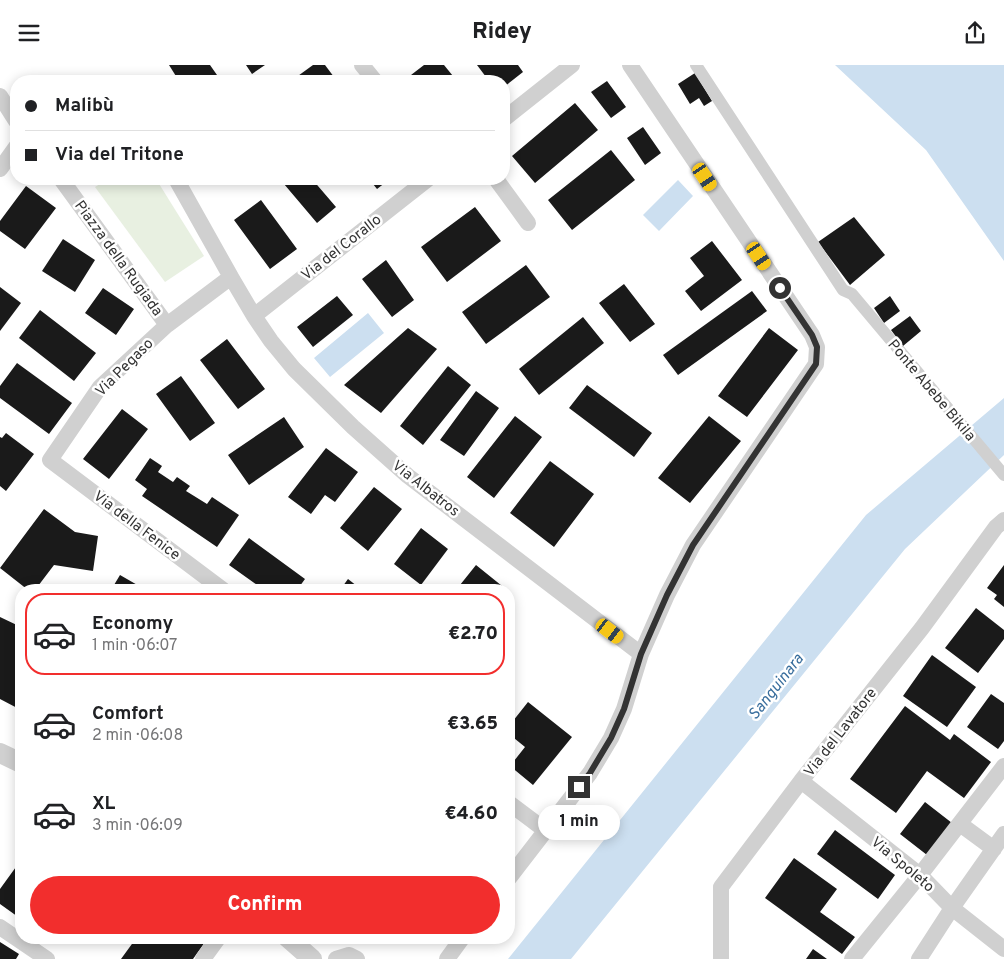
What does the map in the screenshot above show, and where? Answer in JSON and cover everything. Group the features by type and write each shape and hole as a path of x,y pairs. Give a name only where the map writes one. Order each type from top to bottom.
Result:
{"street":[{"path":"362,65 370,75"},
{"path":"510,114 572,65"},
{"path":"515,870 590,773 611,738 624,709 641,654 667,595 693,545 816,364 817,347 812,335 630,65"},
{"name":"Ponte Abebe Bikila","path":"696,65 843,290 852,294 861,304 1004,475"},
{"path":"0,96 10,112"},
{"path":"0,169 10,155"},
{"name":"Piazza della Rugiada","path":"71,185 167,325 231,277"},
{"path":"179,185 231,277"},
{"name":"Via del Corallo","path":"254,316 420,185"},
{"path":"500,185 528,223"},
{"name":"Via Albatros","path":"231,277 254,316 294,369 352,427 408,476 641,654"},
{"name":"Via Pegaso","path":"50,461 100,387 167,325"},
{"name":"Via della Fenice","path":"50,461 215,584"},
{"name":"Via del Lavatore","path":"721,959 721,887 801,781 922,629 996,527 1004,520"},
{"path":"0,753 15,760"},
{"path":"852,959 1004,766"},
{"name":"Via Spoleto","path":"801,781 920,875 952,907 1004,949"},
{"path":"515,808 545,830"},
{"path":"960,824 994,849"},
{"path":"918,959 1004,834"},
{"path":"0,927 15,939"},
{"path":"21,944 36,956"},
{"path":"203,959 214,944"},
{"path":"295,944 312,959"},
{"path":"447,959 458,944"},
{"path":"336,959 349,955 357,959"}],"green space":[{"path":"98,185 160,185 204,256 165,282 95,187"}],"water":[{"path":"835,65 1004,65 1004,261 926,150"},
{"path":"678,180 693,196 659,231 643,215"},
{"path":"368,313 384,333 330,377 314,358"},
{"name":"Sanguinara","path":"1004,398 1004,455 905,549 571,959 508,959 866,515"}],"building":[{"path":"169,65 210,65 217,75 175,75"},
{"path":"246,65 265,65 252,74"},
{"path":"313,65 325,65 332,75 299,75"},
{"path":"424,65 444,65 452,75 411,75"},
{"path":"477,65 518,65 523,72 510,82 510,75 484,75"},
{"path":"695,73 712,101 704,106 699,98 690,104 678,84"},
{"path":"607,81 626,107 611,118 591,92"},
{"path":"575,103 598,130 535,183 512,156"},
{"path":"643,127 661,153 645,165 627,138"},
{"path":"611,150 635,180 572,230 548,200"},
{"path":"285,185 317,185 336,207 317,223"},
{"path":"374,185 382,185 377,189"},
{"path":"26,186 56,208 25,249 0,231 0,221"},
{"path":"261,200 297,249 270,269 234,220"},
{"path":"475,207 501,241 447,282 421,247"},
{"path":"854,217 885,255 850,285 818,242"},
{"path":"63,239 95,260 75,292 42,271"},
{"path":"712,241 742,280 701,311 685,291 704,276 690,258"},
{"path":"386,260 414,300 392,317 362,279"},
{"path":"526,265 550,297 486,344 462,312"},
{"path":"624,284 655,324 630,342 599,303"},
{"path":"0,287 21,303 0,331"},
{"path":"103,288 134,309 116,335 85,313"},
{"path":"752,291 767,311 678,375 663,355"},
{"path":"337,296 353,315 313,347 297,327"},
{"path":"890,296 900,311 884,323 874,308"},
{"path":"40,310 96,353 74,381 19,338"},
{"path":"910,316 921,331 903,346 891,330"},
{"path":"583,317 604,343 539,395 519,369"},
{"path":"408,328 437,349 381,413 344,385"},
{"path":"769,328 798,350 747,417 718,396"},
{"path":"227,339 265,389 238,409 200,360"},
{"path":"17,363 72,403 49,434 0,398 0,386"},
{"path":"448,366 471,385 423,445 400,426"},
{"path":"181,376 215,423 190,441 156,394"},
{"path":"587,385 652,433 634,457 569,408"},
{"path":"476,391 499,408 464,456 440,440"},
{"path":"122,409 148,429 109,479 83,459"},
{"path":"515,416 542,437 494,498 467,477"},
{"path":"709,416 741,441 690,503 658,478"},
{"path":"284,417 304,447 249,485 228,455"},
{"path":"6,433 34,454 6,491 0,486 0,437 2,438"},
{"path":"326,448 358,472 335,502 325,495 311,514 288,497"},
{"path":"150,458 162,466 158,472 173,482 177,477 190,486 186,491 207,504 212,497 239,515 217,547 142,496 147,489 135,480"},
{"path":"550,461 594,494 554,547 510,513"},
{"path":"374,487 402,509 368,551 340,528"},
{"path":"44,509 75,532 98,536 93,571 54,565 40,584 20,584 0,568"},
{"path":"421,528 448,549 422,584 394,564"},
{"path":"249,538 305,579 301,584 256,584 229,565"},
{"path":"476,565 500,584 461,584"},
{"path":"1004,565 1004,607 994,599 997,595 987,588"},
{"path":"120,575 136,584 115,584"},
{"path":"348,579 354,584 344,584"},
{"path":"976,608 1004,630 1004,639 978,673 945,648"},
{"path":"0,617 15,624 15,707 0,699"},
{"path":"932,655 976,687 947,727 903,696"},
{"path":"991,694 1004,703 1004,741 998,749 967,727"},
{"path":"528,702 572,737 533,785 515,770 515,760 525,747 515,739 515,718"},
{"path":"905,706 950,740 954,734 991,762 964,798 927,771 896,813 850,779"},
{"path":"925,802 952,823 927,855 900,834"},
{"path":"835,830 895,875 878,899 817,854"},
{"path":"794,858 837,889 820,912 855,937 842,954 765,898"},
{"path":"15,868 15,915 0,904 0,889"},
{"path":"0,942 19,954 16,959 0,959"},
{"path":"132,944 204,944 193,959 121,959"},
{"path":"813,949 827,959 806,959"}],"route":[{"path":"579,787 590,773 611,738 624,709 641,654 667,595 693,545 816,364 817,347 812,335 780,288"}]}
